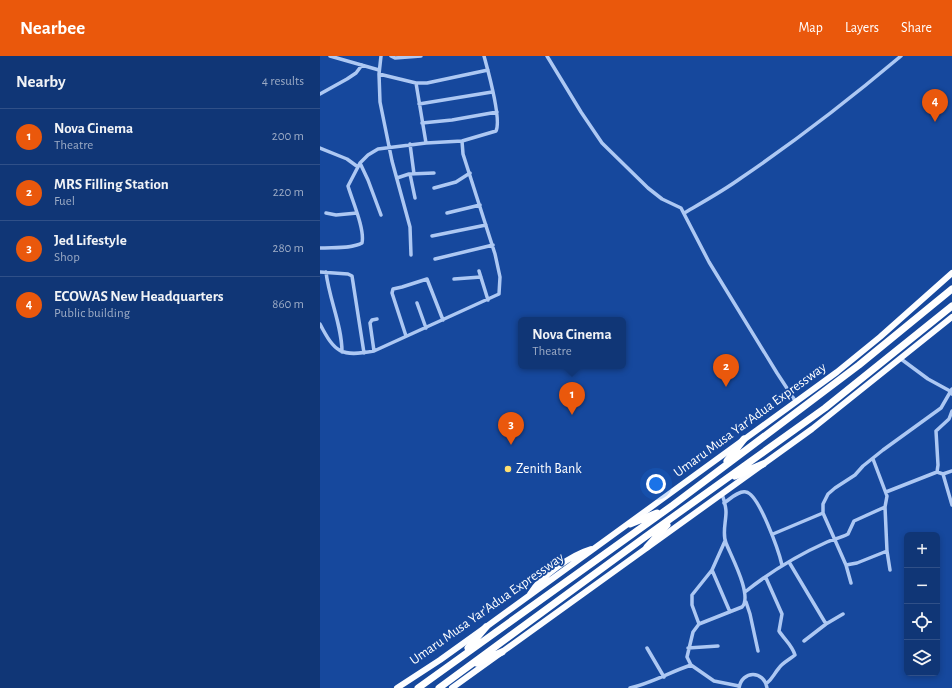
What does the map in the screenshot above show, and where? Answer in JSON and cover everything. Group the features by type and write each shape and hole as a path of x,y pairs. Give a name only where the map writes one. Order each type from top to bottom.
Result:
{"highway":[{"name":"Umaru Musa Yar'Adua Expressway","path":"397,688 440,660 630,524 838,372 952,273"},
{"name":"Umaru Musa Yar'Adua Expressway","path":"418,688 719,470 859,365 952,289"},
{"path":"439,688 825,408 952,306"},
{"path":"453,688 812,429 952,317"},
{"path":"719,470 744,440"},
{"path":"720,483 763,464"},
{"path":"630,524 668,508"},
{"path":"647,547 675,516"},
{"path":"459,658 486,627"},
{"path":"464,669 502,652"}],"street":[{"path":"330,56 416,83 435,82 488,70"},
{"path":"381,56 379,72 380,102 397,178 410,227 410,255"},
{"path":"392,56 396,58 421,56"},
{"path":"320,248 343,247 362,243 357,213 348,186 358,165 368,155 378,149 410,144 462,141 496,131 498,127 497,112 484,56"},
{"path":"547,56 602,143 648,188 662,199 681,208 694,234 725,287 796,402"},
{"path":"684,213 740,179 802,135 902,56"},
{"path":"320,94 348,79 356,73 362,65"},
{"path":"416,83 426,143"},
{"path":"419,104 492,92"},
{"path":"422,123 452,120 497,112"},
{"path":"320,324 328,341 342,352 374,351 499,294 501,286 500,277 492,245 464,154 462,141"},
{"path":"410,144 415,198"},
{"path":"320,148 347,159 358,165 364,171 381,215"},
{"path":"397,178 412,174 434,173"},
{"path":"434,188 456,182 470,173"},
{"path":"447,213 480,205"},
{"path":"326,213 336,215 357,213"},
{"path":"432,236 486,225"},
{"path":"435,259 492,245"},
{"path":"479,271 488,300"},
{"path":"320,272 348,274 352,276 364,352"},
{"path":"326,272 328,288 342,339 342,352"},
{"path":"454,279 481,277"},
{"path":"406,336 392,289 427,279 443,320"},
{"path":"417,303 426,328"},
{"path":"374,351 370,323 372,320 377,319"},
{"path":"851,583 846,565 823,513 823,504 828,494 834,488 855,475 863,466 883,450 941,408 951,391 928,379 901,359"},
{"path":"937,472 936,431 949,419 952,412"},
{"path":"873,459 887,498 885,507 887,550 890,570"},
{"path":"886,492 937,472 943,474 952,471"},
{"path":"943,474 952,505"},
{"path":"724,503 742,492 749,493 753,496 773,534 782,565"},
{"path":"699,624 692,605 692,595 712,570 725,541 726,510 722,493"},
{"path":"745,592 775,572 782,565 828,542 848,534 854,521 885,507"},
{"path":"773,534 823,513"},
{"path":"725,541 745,592 758,651"},
{"path":"846,565 857,563 887,550"},
{"path":"789,562 826,624"},
{"path":"712,570 730,612"},
{"path":"746,602 742,606 730,612 699,624 693,632 686,656 691,665 714,681 739,687 743,678 752,674 760,676 766,686 774,677 779,667 788,662 795,655 794,650 779,631 782,614 766,578"},
{"path":"804,641 826,624 843,614"},
{"path":"688,648 718,646"},
{"path":"647,648 664,677"},
{"path":"630,688 664,677 674,671 691,665"}],"place":[{"name":"ECOWAS New Headquarters","path":"935,122"},
{"name":"MRS Filling Station","path":"726,387"},
{"name":"Nova Cinema","path":"572,415"},
{"name":"Jed Lifestyle","path":"511,445"},
{"name":"Zenith Bank","path":"508,469"}]}
